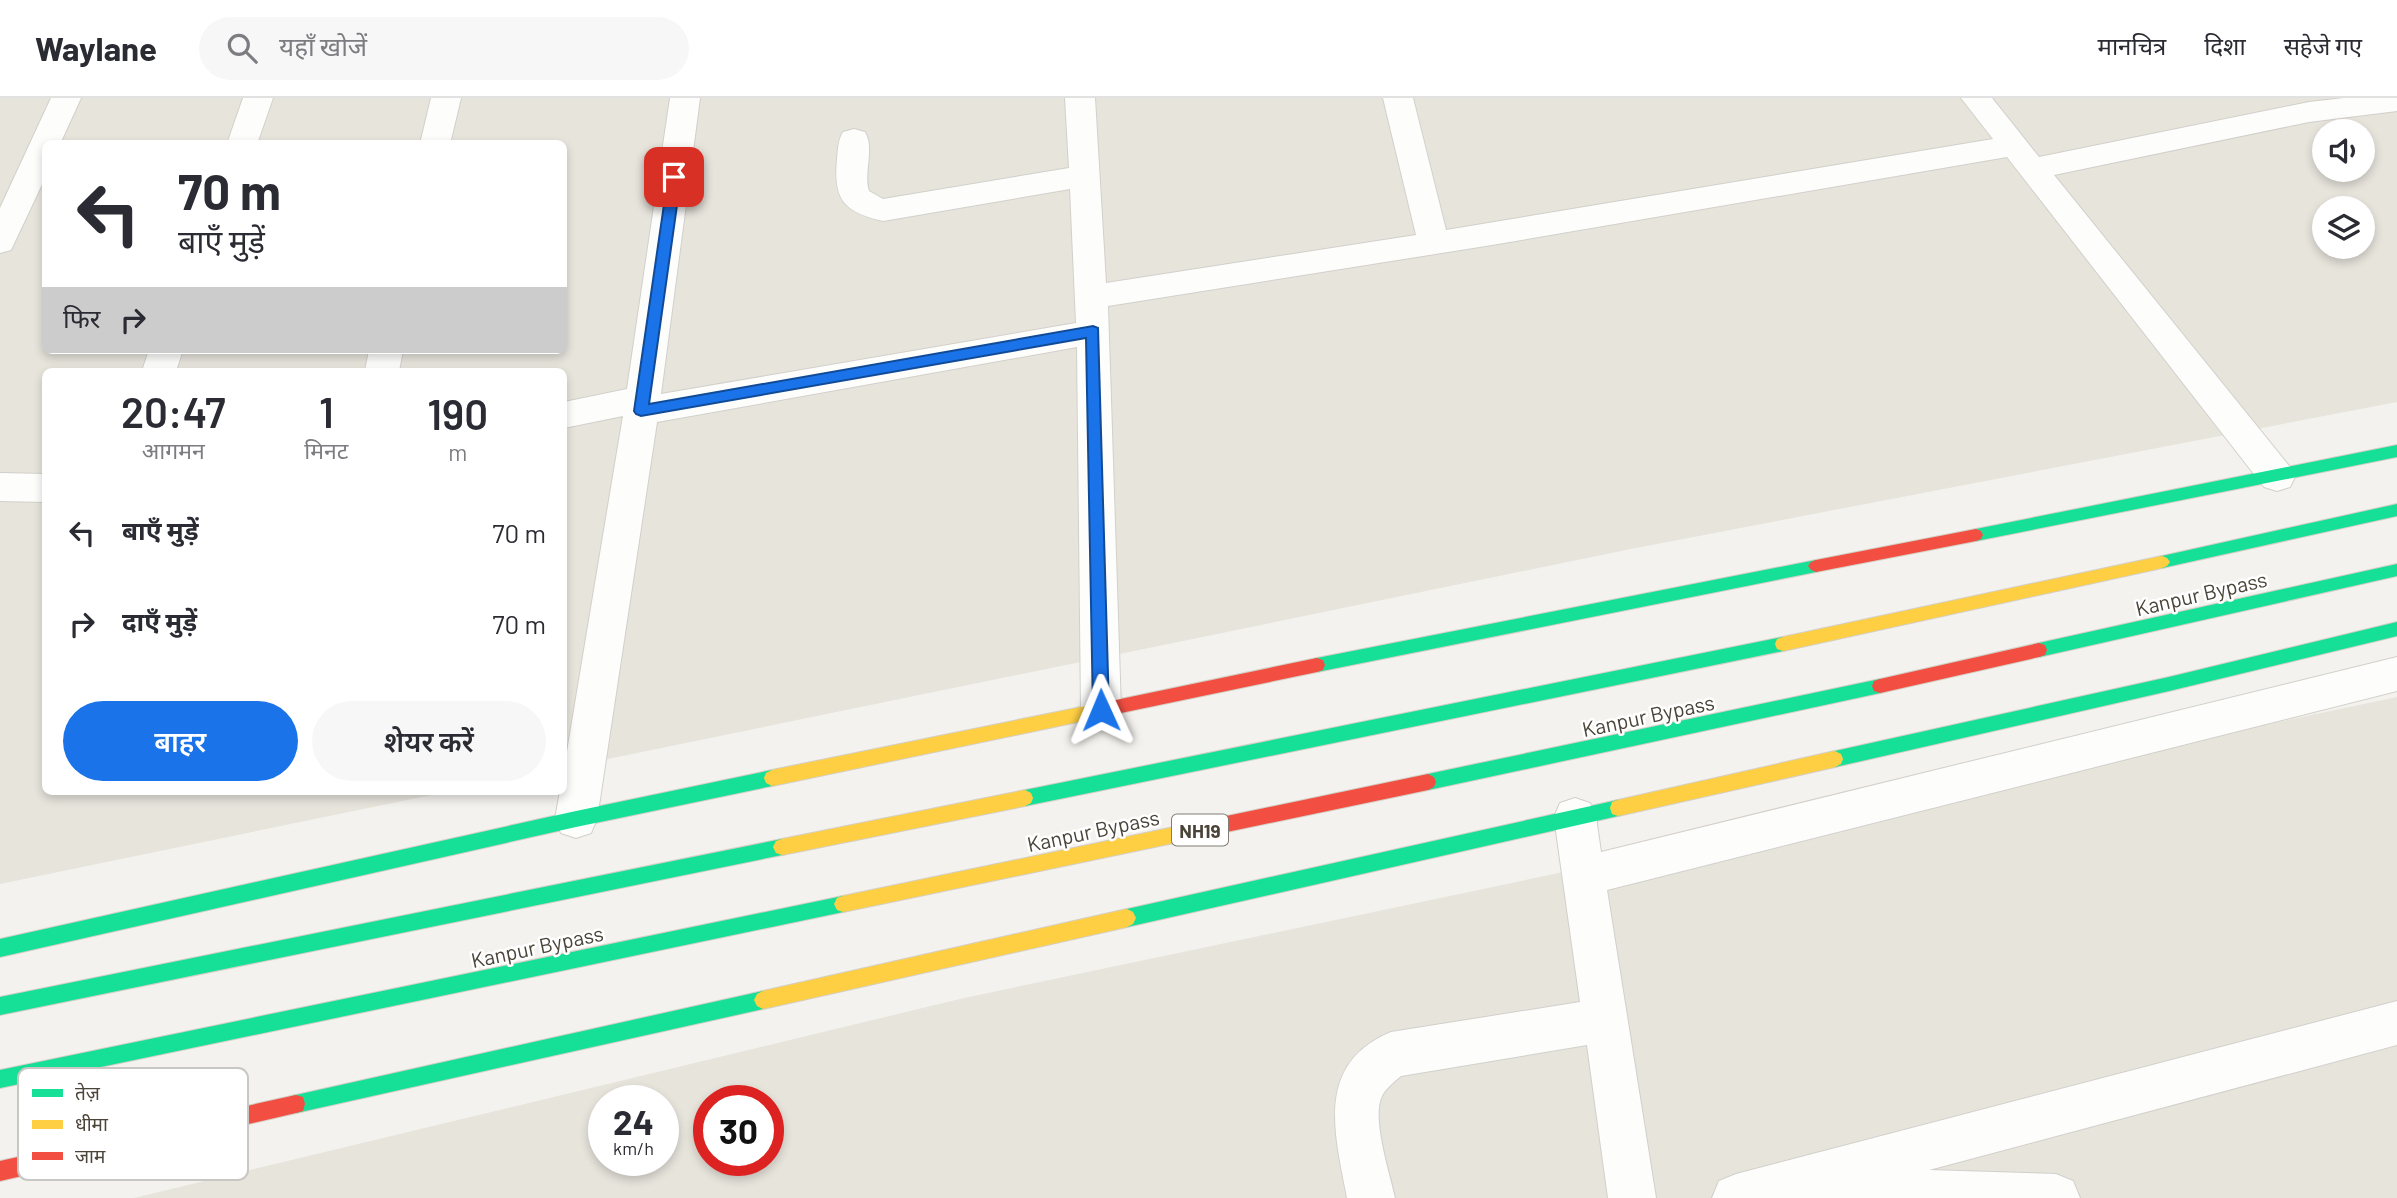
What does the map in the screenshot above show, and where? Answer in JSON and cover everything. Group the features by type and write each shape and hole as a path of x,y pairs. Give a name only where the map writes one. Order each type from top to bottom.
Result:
{"main road":[{"path":"0,948 576,819 1101,710 1536,620 2277,477 2397,451"},
{"name":"Kanpur Bypass","path":"0,1006 1893,622 2397,510"},
{"name":"Kanpur Bypass","path":"53,1068 1774,710 2397,570"},
{"path":"248,1115 2169,684 2397,629"},
{"name":"Kanpur Bypass","path":"0,1079 18,1075"},
{"path":"0,1171 18,1167"}],"street":[{"path":"47,140 66,98"},
{"path":"243,140 258,98"},
{"path":"436,140 446,98"},
{"path":"576,819 642,405 685,98"},
{"path":"1080,98 1093,331 1101,710"},
{"path":"1398,98 1434,243"},
{"path":"1976,98 2277,477"},
{"path":"1091,297 1434,243 2397,101"},
{"path":"854,139 852,195 868,208 883,210 1084,176"},
{"path":"0,242 42,150"},
{"path":"567,415 642,405 1093,331"},
{"path":"0,487 42,488"},
{"path":"1584,876 2397,674"},
{"path":"1575,817 1632,1198"},
{"path":"1371,1198 1356,1118 1359,1093 1371,1071 1391,1055 1605,1020"},
{"path":"1752,1194 2397,1023"},
{"path":"1752,1194 2056,1198"}],"shaded area":[{"path":"0,98 2397,98 2397,402 1631,549 567,767 567,368 42,368 42,795 432,795 0,884"},
{"path":"2397,697 2397,1198 134,1198 209,1180 248,1180 248,1171 588,1089 588,1176 679,1176 679,1085 603,1085 964,998"}],"traffic: fast":[{"path":"1976,535 2397,451"},
{"path":"2162,562 2397,510"},
{"path":"1317,665 1816,566"},
{"path":"2039,650 2397,570"},
{"path":"1835,759 2169,684 2397,629"},
{"path":"1025,798 1783,644"},
{"path":"1428,782 1880,686"},
{"path":"0,948 576,819 772,778"},
{"path":"1127,918 1618,808"},
{"path":"0,1006 782,847"},
{"path":"53,1068 843,904"},
{"path":"296,1104 763,1000"},
{"path":"0,1079 18,1075"}],"traffic: slow":[{"path":"1783,644 2162,562"},
{"path":"772,778 1111,708"},
{"path":"1618,808 1835,759"},
{"path":"782,847 1025,798"},
{"path":"843,904 1217,826"},
{"path":"763,1000 1127,918"}],"traffic: jam":[{"path":"1816,566 1976,535"},
{"path":"1880,686 2039,650"},
{"path":"1111,708 1317,665"},
{"path":"1217,826 1428,782"},
{"path":"248,1115 296,1104"},
{"path":"0,1171 18,1167"}],"route":[{"path":"674,177 641,411 1093,331 1101,710"}]}
